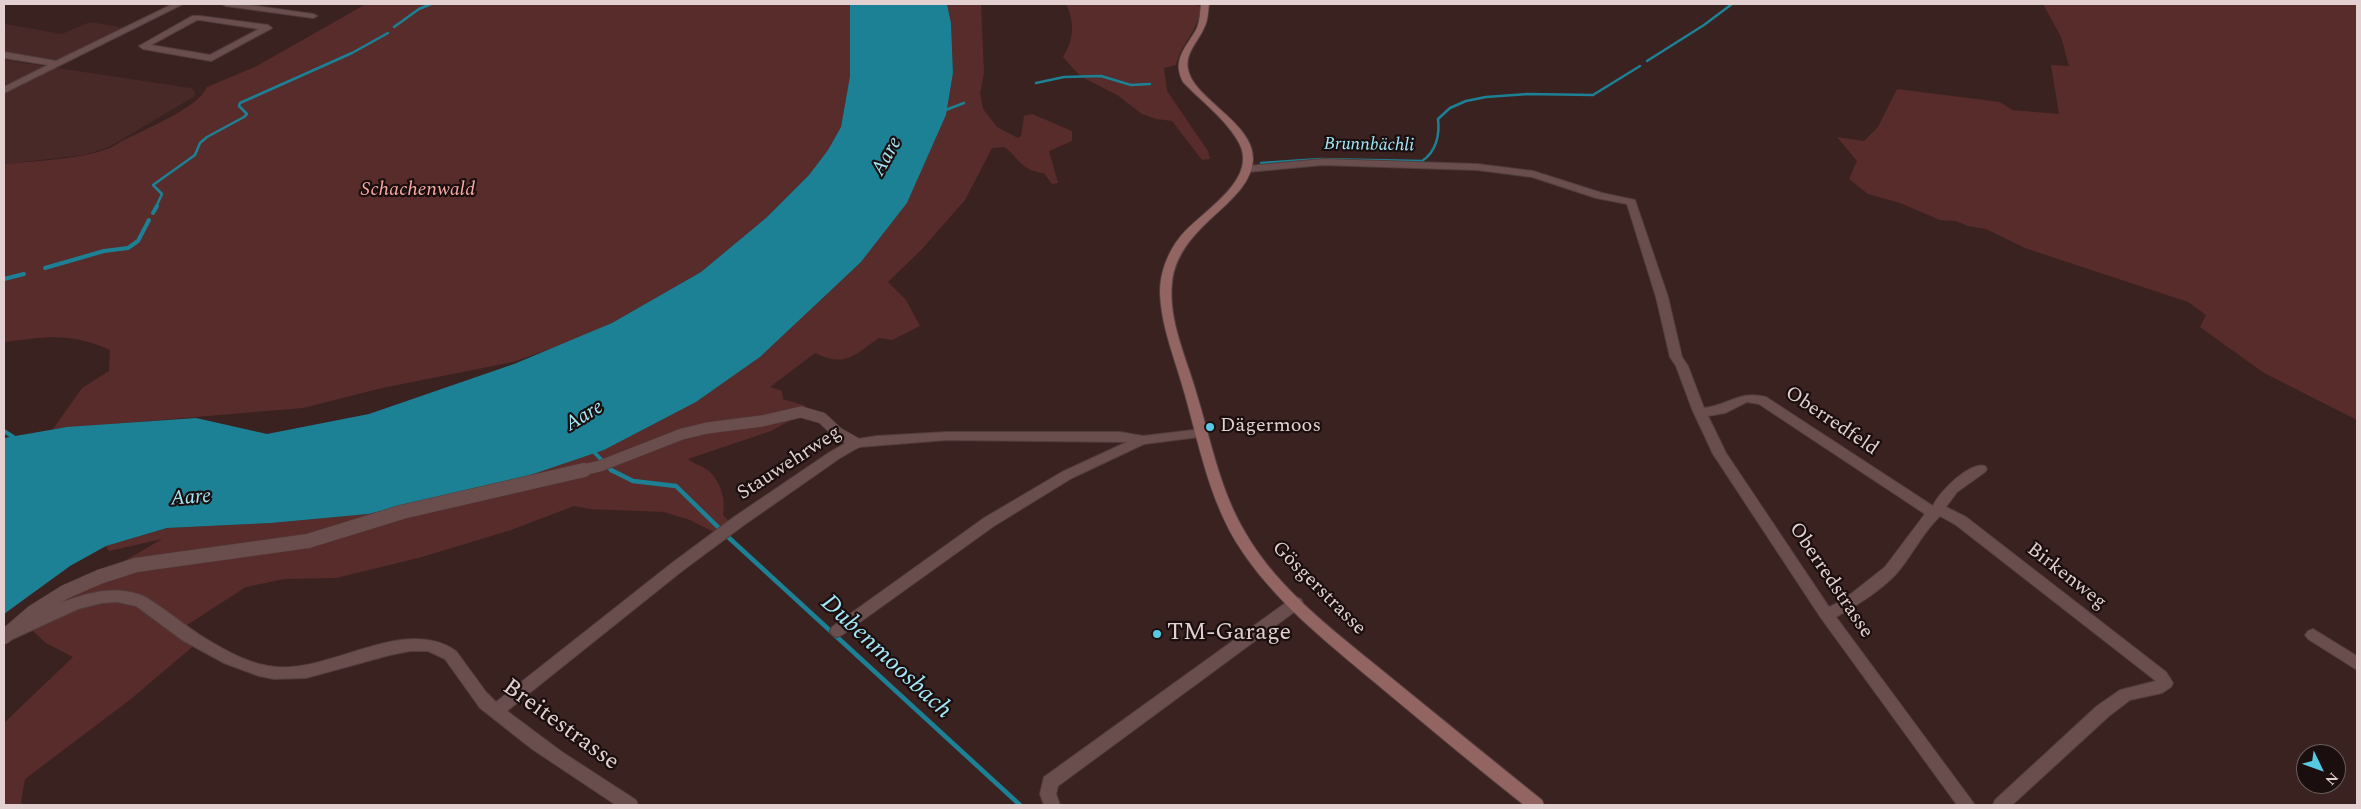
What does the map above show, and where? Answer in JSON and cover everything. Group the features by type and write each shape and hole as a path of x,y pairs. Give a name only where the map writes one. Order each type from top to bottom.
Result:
{"main road":[{"path":"1205,4 1202,26 1185,51 1181,68 1186,80 1240,136 1248,153 1248,169"},
{"name":"Gösgerstrasse","path":"1248,169 1238,186 1183,240 1171,262 1166,283 1171,322 1202,433 1228,514 1257,561 1296,603 1365,664 1536,805"}],"street":[{"path":"4,90 179,4"},
{"path":"226,4 313,16"},
{"path":"274,11 287,4"},
{"path":"144,21 180,26 200,18 268,28 211,58 143,46 180,26"},
{"path":"4,55 58,64"},
{"name":"Oberredstrasse","path":"1248,169 1323,162 1477,166 1533,174 1600,196 1630,202 1662,297 1673,348 1700,413 1720,454 1827,615 1968,805"},
{"name":"Oberredfeld","path":"1700,413 1721,410 1745,398 1758,398 1936,511"},
{"path":"4,637 16,625 53,599 78,585 110,572 136,565 308,541 402,512 605,464 682,434 707,428 738,425 800,412 822,418 838,433 856,443"},
{"name":"Stauwehrweg","path":"496,711 677,567 835,455 856,443 947,436 1120,436 1143,440 1202,433"},
{"path":"838,631 989,522 1066,475 1143,440"},
{"path":"1827,615 1847,605 1890,571 1936,511 1942,500 1952,489 1980,468"},
{"name":"Birkenweg","path":"1936,511 1951,515 1974,531 2161,676 2165,683 2156,688 2126,695 2103,711 2001,805"},
{"name":"Breitestrasse","path":"4,637 84,601 119,595 144,603 176,627 226,656 264,671 278,674 306,672 394,648 424,646 443,650 458,664 471,688 510,725 630,805"},
{"path":"1052,805 1048,794 1050,782 1296,603"},
{"path":"2313,635 2357,664"}],"shaded area":[{"path":"90,22 125,28 58,61 4,53 4,24 62,34"},
{"path":"4,60 190,88 194,90 195,96 109,147 84,155 4,164"}],"green space":[{"name":"Schachenwald","path":"366,4 850,4 850,76 841,127 828,150 809,175 766,218 701,272 612,323 572,341 513,362 382,388 303,408 53,429 82,388 109,371 110,350 82,340 58,337 4,342 4,164 82,156 110,148 181,111 202,95 207,87 255,67"},
{"path":"947,4 981,4 984,73 980,93 983,109 997,127 1018,138 1021,136 1024,116 1032,114 1072,131 1072,141 1049,151 1058,183 1052,184 1044,173 1026,167 1005,147 992,148 965,200 922,249 888,282 906,300 920,326 892,340 879,338 849,358 835,359 815,353 770,387 782,391 783,399 806,406 799,416 771,431 688,459 709,471 717,480 723,497 723,515 732,525 718,534 690,520 664,512 589,509 574,506 511,530 422,557 336,578 285,579 246,587 179,630 197,643 131,699 25,779 21,802 23,805 4,805 4,723 73,657 46,643 22,621 162,539 109,551 106,546 168,528 271,523 368,514 498,486 604,450 696,402 760,357 861,262 907,203 946,115 953,73 951,23"},
{"path":"1066,4 1194,4 1201,7 1194,29 1178,57 1176,65 1164,68 1167,91 1208,151 1210,159 1202,160 1172,121 1156,119 1142,114 1117,95 1080,76 1063,57 1067,51 1072,31 1071,17"},
{"path":"2043,4 2357,4 2357,420 2264,373 2200,327 2206,315 2188,302 2025,248 1986,229 1968,226 1956,221 1940,220 1900,203 1868,194 1849,179 1857,161 1837,137 1864,141 1878,127 1897,89 2000,102 2012,110 2059,114 2051,65 2069,66 2061,37"}],"water":[{"name":"Aare","path":"850,4 947,4 951,23 953,73 946,115 907,203 861,262 760,357 696,402 604,450 498,486 368,514 271,523 167,528 106,546 70,566 4,614 4,438 67,427 196,418 267,434 369,414 514,364 612,323 701,272 766,218 809,175 828,150 841,127 850,76"}],"waterway":[{"path":"394,27 419,9 431,4"},
{"name":"Brunnbächli","path":"1647,61 1704,25 1732,4"},
{"path":"156,207 162,194 153,185 195,155 200,143 207,137 244,117 247,114 239,106 240,103 352,53 388,33"},
{"name":"Brunnbächli","path":"1261,163 1320,159 1422,161 1431,153 1436,143 1438,119 1450,108 1466,101 1486,97 1528,94 1593,95 1640,66"},
{"name":"Brunnbächli","path":"1036,83 1064,77 1101,76 1131,85 1150,84"},
{"path":"943,111 964,103"},
{"path":"153,213 157,206"},
{"path":"45,268 104,251 128,248 138,241 149,220"},
{"path":"4,279 24,274"},
{"path":"4,431 15,438"},
{"name":"Dubenmoosbach","path":"595,453 611,470"},
{"name":"Dubenmoosbach","path":"611,470 633,481 676,486 721,530"},
{"name":"Dubenmoosbach","path":"727,536 1020,805"}],"place":[{"name":"Dägermoos","path":"1210,427"},
{"name":"TM-Garage","path":"1157,634"}]}
